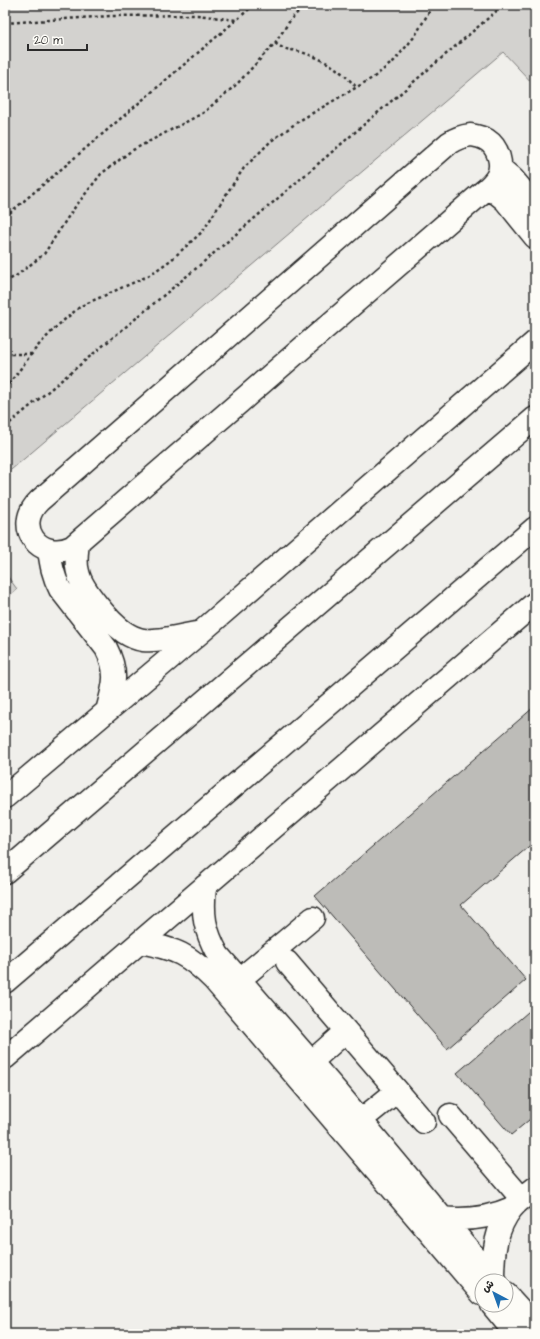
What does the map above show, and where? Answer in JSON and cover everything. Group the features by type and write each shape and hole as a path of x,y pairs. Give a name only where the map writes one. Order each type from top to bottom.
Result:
{"street":[{"path":"471,135 487,140 493,145 500,160 500,168 498,176 489,186 72,547 65,550 49,550 36,542 29,529 28,521 34,507 449,143 464,136 471,135"},
{"path":"500,168 535,205"},
{"path":"489,186 505,200 535,237"},
{"path":"5,797 201,632 535,342"},
{"path":"5,872 535,418"},
{"path":"5,982 535,528"},
{"path":"78,542 76,562 82,584 88,594 116,626 124,632 133,637 144,640 154,640 201,632"},
{"path":"49,550 55,579 60,589 111,656 115,675 107,711"},
{"path":"5,1058 535,603"},
{"path":"205,886 203,904 204,922 209,939 218,955 361,1120 442,1218 483,1273"},
{"path":"239,980 312,918"},
{"path":"140,942 174,950 190,958 214,980 481,1273"},
{"path":"287,962 424,1122"},
{"path":"311,1062 346,1031"},
{"path":"361,1120 397,1091"},
{"path":"450,1115 523,1198"},
{"path":"494,1273 494,1247 504,1220 523,1198"},
{"path":"442,1218 458,1220 486,1218 499,1214 523,1198"},
{"path":"514,1306 535,1326"},
{"path":"499,1313 516,1334"}],"path":[{"path":"5,217 254,5"},
{"path":"5,282 16,276 44,254 72,211 101,174 131,151 202,113 237,84 275,43 291,19 305,5"},
{"path":"5,389 32,354 57,326 82,306 148,276 171,260 203,231 244,168 271,141 299,121 374,77 394,61 415,36 433,5"},
{"path":"5,427 193,271 500,8"},
{"path":"5,23 110,16 197,16 236,20"},
{"path":"275,43 284,50 299,52 324,60 346,76 357,88"},
{"path":"5,354 32,354"}],"shaded area":[{"path":"5,5 535,5 535,86 503,52 5,475"},
{"path":"5,573 17,589 5,599"}],"building":[{"path":"534,707 535,841 461,905 526,980 447,1049 315,896"},
{"path":"535,1006 535,1115 511,1135 457,1073"}]}
